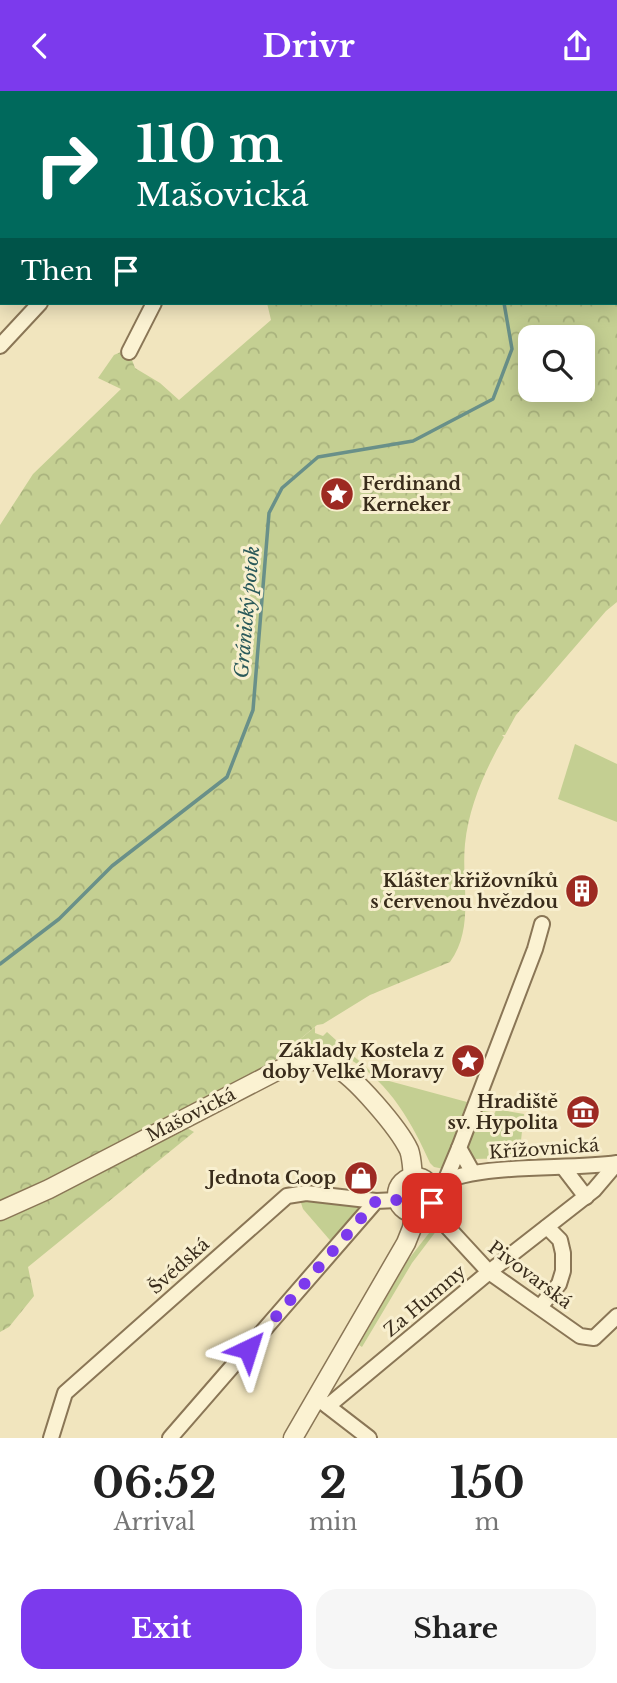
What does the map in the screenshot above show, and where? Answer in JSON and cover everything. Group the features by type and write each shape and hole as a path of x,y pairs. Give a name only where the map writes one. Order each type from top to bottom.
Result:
{"street":[{"path":"0,346 38,305"},
{"path":"129,352 153,305"},
{"path":"293,1438 322,1402 412,1228 422,1210 434,1198 458,1148 535,949 542,924"},
{"name":"Mašovická","path":"0,1211 49,1189 296,1061 315,1060 331,1064 358,1086 410,1151 413,1177"},
{"path":"458,1148 473,1173"},
{"name":"Křížovnická","path":"439,1183 473,1173 617,1163"},
{"name":"Za Humny","path":"322,1402 586,1197 617,1163"},
{"path":"564,1167 586,1197"},
{"path":"422,1210 404,1209 397,1200 400,1185 404,1180 413,1177 439,1183"},
{"name":"Švédská","path":"51,1438 65,1393 287,1196 306,1193 376,1201 397,1200"},
{"path":"175,1436 376,1201"},
{"name":"Pivovarská","path":"422,1210 489,1272 580,1336 594,1338 617,1316"},
{"path":"540,1307 559,1285 563,1271 560,1240 547,1227"},
{"path":"322,1402 369,1438"}],"green space":[{"path":"267,305 617,305 617,602 606,611 516,715 505,735 502,735 504,737 484,775 470,816 464,859 465,920 458,949 450,962 370,995 317,1025 275,1060 194,1106 0,1202 0,525 33,474 121,389 98,378 114,355 123,351 132,360 135,368 160,383 179,400 271,320"},
{"path":"575,744 617,764 617,822 558,799"},
{"path":"315,1027 315,1033 323,1036 327,1032 378,1078 467,1102 444,1169 434,1167 430,1163 416,1133 398,1105 365,1069 316,1043 276,1059"},
{"path":"496,1109 524,1114 519,1158 470,1159 466,1143 479,1110 495,1113"},
{"path":"187,1128 194,1132 28,1267 34,1296 9,1327 0,1332 0,1220 53,1197"},
{"path":"300,1200 355,1205 361,1213 335,1246 303,1209"},
{"path":"433,1228 437,1230 412,1263 362,1347 359,1345 408,1260"}],"waterway":[{"name":"Gránický potok","path":"0,964 59,919 112,866 227,777 253,710 269,513 282,488 318,457 413,441 493,399 512,349 504,305"}],"place":[{"name":"Ferdinand Kerneker","path":"337,494"},
{"name":"Klášter křižovníků s červenou hvězdou","path":"582,891"},
{"name":"Základy Kostela z doby Velké Moravy","path":"468,1061"},
{"name":"Hradiště sv. Hypolita","path":"583,1112"},
{"name":"Jednota Coop","path":"361,1178"}],"route":[{"path":"248,1349 376,1201 397,1200 404,1209 414,1213 425,1211 432,1203"}]}
